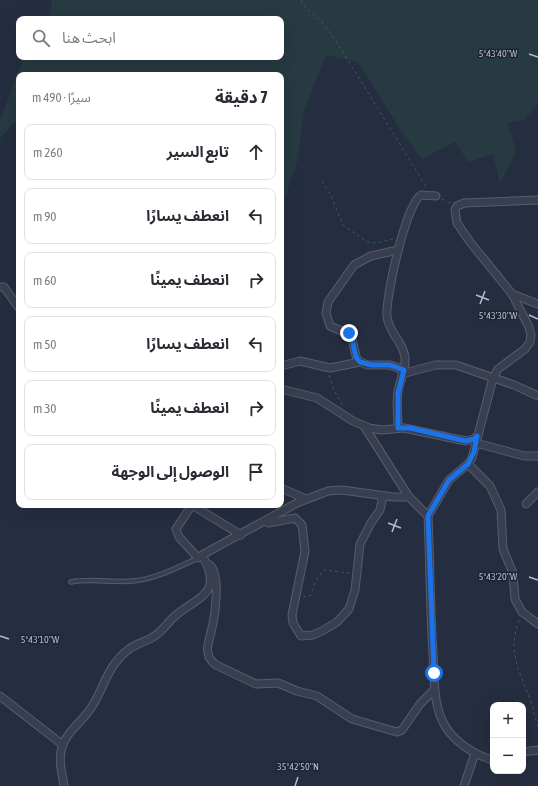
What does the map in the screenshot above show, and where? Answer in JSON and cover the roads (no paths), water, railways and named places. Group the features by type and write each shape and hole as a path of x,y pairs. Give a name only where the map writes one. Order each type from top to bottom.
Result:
{"street":[{"path":"398,428 398,393 405,357 403,350 389,328 387,315 390,291 398,250 410,210 418,197 425,195 436,196"},
{"path":"490,759 474,753 458,740 442,722 435,689 428,516 449,480 468,464 483,419 486,398 498,369 525,349 530,339 529,327 512,294 455,219 457,206 472,202 538,200"},
{"path":"360,362 356,357 351,335 329,324 326,313 328,302 348,272 358,261 371,256 398,250"},
{"path":"0,287 4,287 16,303"},
{"path":"512,294 538,304"},
{"path":"284,365 300,361 328,368 360,362 372,365 390,365 403,372 436,365 449,364 514,385 538,396"},
{"path":"284,390 317,398 364,426 382,430 410,428 466,441 474,439 535,456 538,462"},
{"path":"364,426 409,497 428,516"},
{"path":"468,464 490,486 501,510 503,548 513,573 515,600 522,612 538,624"},
{"path":"284,489 306,499"},
{"path":"200,556 306,499 328,491 342,490 382,496 409,497"},
{"path":"526,504 538,492"},
{"path":"253,528 288,518 295,518 300,521 304,531 305,551 292,616 296,628 303,637 314,635 337,622 349,609 353,598 360,544 380,510 382,496"},
{"path":"190,508 176,529 179,537 211,566 216,574 214,618 207,650 211,661 216,665 256,684 278,683 297,691 317,696 352,719 397,732 402,730 420,704 435,689"},
{"path":"197,508 240,535"},
{"path":"64,786 60,764 63,745 69,732 92,706 107,675 124,654 136,645 161,632 174,617 200,600 207,592 210,578 206,562"},
{"path":"0,696 63,745"},
{"path":"526,752 538,750"},
{"path":"464,786 474,753"}],"lane":[{"path":"71,582 85,579 135,581 151,578 200,556"}]}
